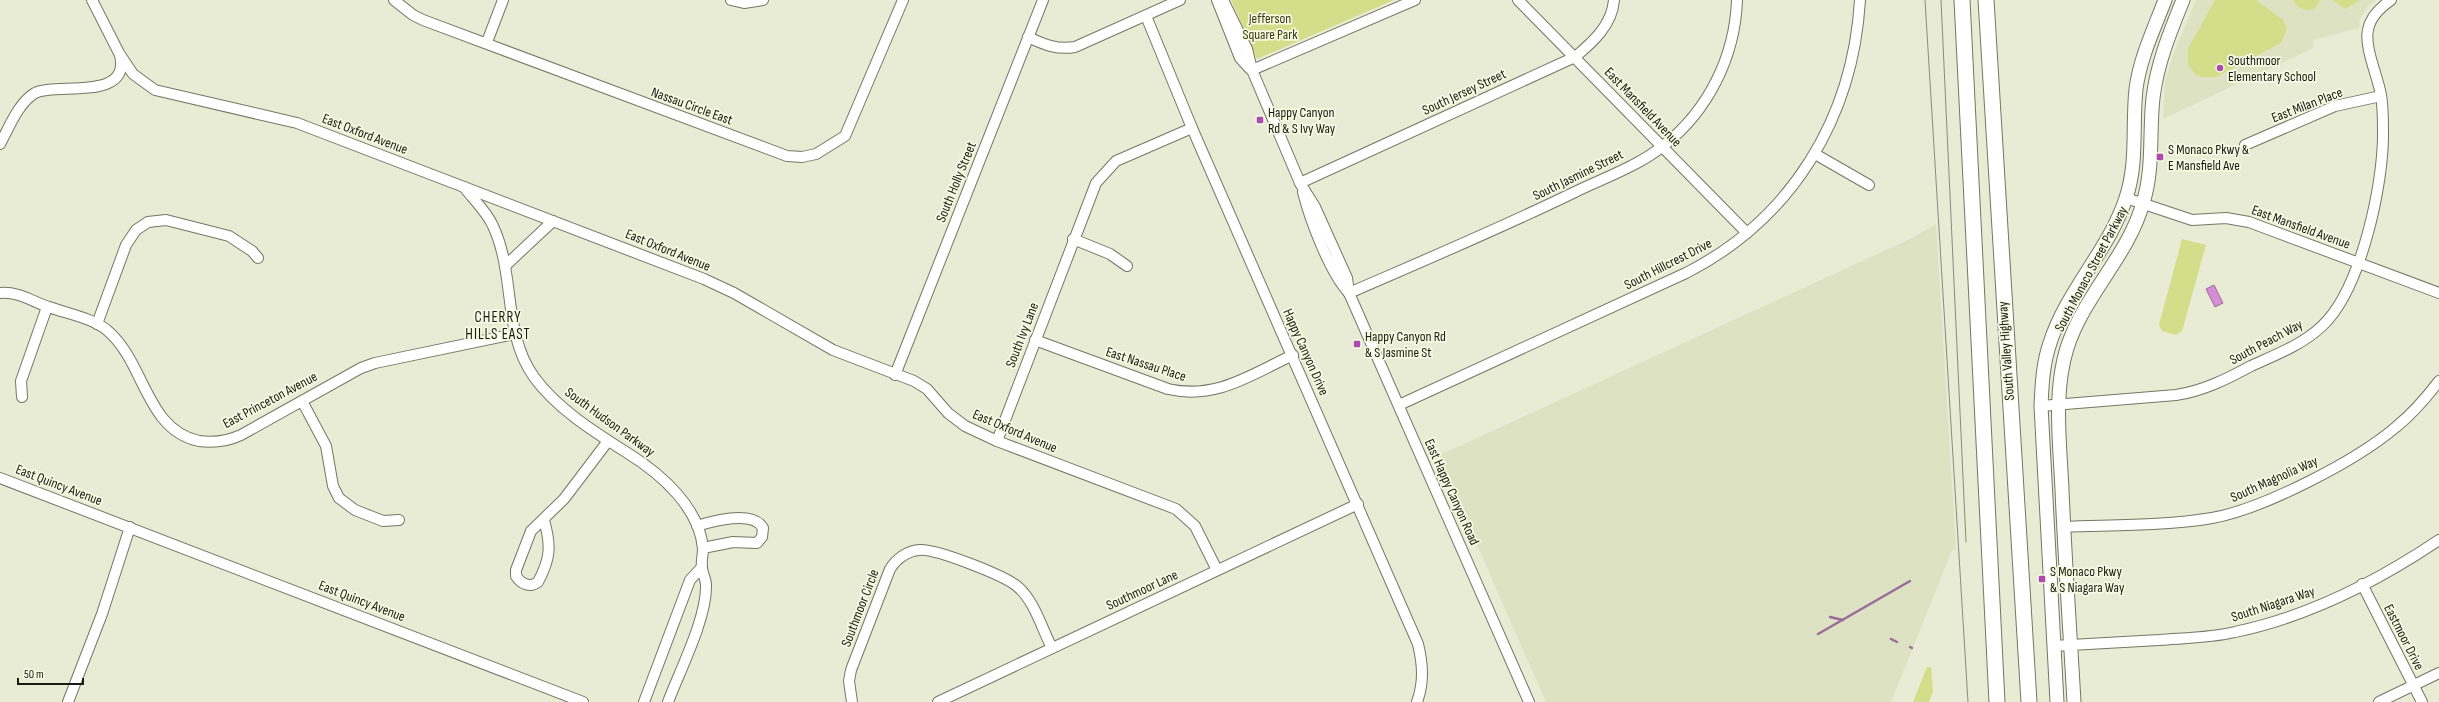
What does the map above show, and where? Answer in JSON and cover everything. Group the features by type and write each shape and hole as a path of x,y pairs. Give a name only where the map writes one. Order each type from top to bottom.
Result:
{"highway":[{"name":"South Valley Highway","path":"1962,0 1997,702"},
{"name":"South Valley Highway","path":"1986,0 2029,702"}],"main road":[{"name":"South Monaco Street Parkway","path":"2057,702 2041,406 2046,358 2055,331 2067,305 2111,233 2126,198 2133,161 2137,84 2145,52 2165,0"},
{"name":"South Monaco Street Parkway","path":"2074,702 2064,527 2059,404 2060,377 2072,333 2126,242 2143,204 2150,169 2152,113 2156,80 2166,45 2183,0"}],"street":[{"name":"East Oxford Avenue","path":"92,0 119,53 133,74 145,84 164,94 297,124 704,279 753,303 833,350 927,389 955,419 997,441 1176,509 1195,526 1216,570"},
{"name":"Nassau Circle East","path":"394,0 413,16 423,20 487,42 566,74 773,151 788,156 802,157 816,154 845,136 902,0"},
{"path":"487,42 503,0"},
{"path":"732,0 744,3 763,0"},
{"name":"South Holly Street","path":"895,375 1043,0"},
{"path":"1028,37 1052,47 1069,48 1180,0"},
{"name":"East Happy Canyon Road","path":"1217,0 1240,58 1252,70"},
{"name":"East Happy Canyon Road","path":"1223,0 1247,49 1252,70 1300,183 1308,210 1334,270 1340,283 1349,293 1529,702"},
{"path":"1252,70 1415,0"},
{"name":"East Mansfield Avenue","path":"1518,0 1748,233"},
{"name":"South Jersey Street","path":"1300,183 1575,57 1601,34 1609,18 1614,0"},
{"name":"South Jasmine Street","path":"1349,293 1537,210 1632,165 1663,147 1694,116 1717,80 1732,38 1737,0"},
{"name":"South Hillcrest Drive","path":"1399,405 1686,273 1706,263 1748,233 1798,180 1815,154 1831,124 1848,80 1856,39 1860,0"},
{"name":"South Peach Way","path":"2041,406 2176,395 2215,384 2294,346 2321,327 2340,302 2357,262 2379,190 2383,131 2381,96 2368,40 2368,30 2377,11 2392,0"},
{"name":"Happy Canyon Drive","path":"1146,16 1192,128 1293,355 1418,644 1423,669 1421,691 1417,702"},
{"path":"0,144 23,104 30,97 49,89 82,90 102,85 116,76 120,68 119,53"},
{"name":"East Milan Place","path":"2245,145 2335,106 2381,96"},
{"name":"South Ivy Lane","path":"997,441 1073,239 1096,183 1116,161 1192,128"},
{"path":"1815,154 1869,184"},
{"name":"South Hudson Parkway","path":"464,187 493,225 505,266 514,334 524,360 547,392 608,441 644,464 661,478 679,497 697,526 703,548 702,567 706,583 704,607 668,702"},
{"name":"East Mansfield Avenue","path":"2126,198 2192,220 2226,218 2249,222 2439,293"},
{"path":"97,324 126,245 136,230 148,222 166,220 229,236 252,251 258,258"},
{"path":"505,266 553,221"},
{"path":"1073,239 1110,254 1127,266"},
{"name":"East Princeton Avenue","path":"0,293 8,292 24,297 47,307 97,324 108,331 120,344 164,420 172,429 191,439 212,442 233,439 348,374 375,363 514,334"},
{"path":"22,398 22,381 47,307"},
{"name":"East Nassau Place","path":"1035,340 1168,389 1187,393 1218,389 1293,355"},
{"name":"South Magnolia Way","path":"2064,527 2197,520 2223,515 2259,503 2329,469 2377,441 2412,412 2439,381"},
{"path":"302,401 326,446 333,486 339,498 355,510 383,521 399,520"},
{"path":"544,520 549,540 548,557 538,582 530,585 524,584 516,576 516,570 531,531 544,520 580,479 608,441"},
{"name":"East Quincy Avenue","path":"0,478 583,702"},
{"name":"Southmoor Lane","path":"945,700 1216,570 1358,504"},
{"path":"697,526 738,518 756,521 763,528 762,537 757,542 733,542 703,548"},
{"path":"68,702 102,614 130,527"},
{"name":"South Niagara Way","path":"2053,646 2194,638 2234,633 2308,609 2362,584 2412,558 2439,540"},
{"name":"Southmoor Circle","path":"852,702 849,681 850,670 893,564 900,557 911,551 933,551 1011,581 1028,599 1052,648"},
{"path":"644,702 690,580 702,567"},
{"name":"Eastmoor Drive","path":"2362,584 2422,702"},
{"path":"2379,702 2439,673"}],"shaded area":[{"name":"Southmoor Elementary School","path":"2196,0 2376,0 2368,6 2360,19 2359,28 2313,40 2313,48 2163,119 2165,82 2173,55"},
{"path":"1936,224 1956,550 1952,550 1891,702 1546,702 1438,456 1912,238"},
{"path":"2214,285 2223,303 2215,307 2206,289"}],"green space":[{"name":"Jefferson Square Park","path":"1231,0 1394,0 1257,59"},
{"path":"2215,0 2256,0 2283,20 2287,29 2281,43 2216,77 2201,77 2195,74 2188,65 2188,49"},
{"path":"2293,0 2320,0 2315,8 2306,10 2302,9"},
{"path":"2333,0 2360,0 2345,9"},
{"path":"2182,239 2206,245 2182,331 2176,335 2162,331 2159,325"},
{"path":"1927,667 1931,667 1933,691 1929,702 1913,702"}],"waterway":[{"path":"1818,634 1910,581"},
{"path":"1830,617 1843,620"},
{"path":"1891,639 1897,642"}],"tram line":[{"path":"1925,0 1968,702"},
{"path":"1941,0 1966,542"}],"place":[{"name":"Southmoor Elementary School","path":"2220,68"},
{"name":"Happy Canyon Rd & S Ivy Way","path":"1260,120"},
{"name":"S Monaco Pkwy & E Mansfield Ave","path":"2160,157"},
{"name":"Happy Canyon Rd & S Jasmine St","path":"1357,344"},
{"name":"S Monaco Pkwy & S Niagara Way","path":"2042,579"}],"district":[{"name":"CHERRY HILLS EAST","path":"498,326"}]}
